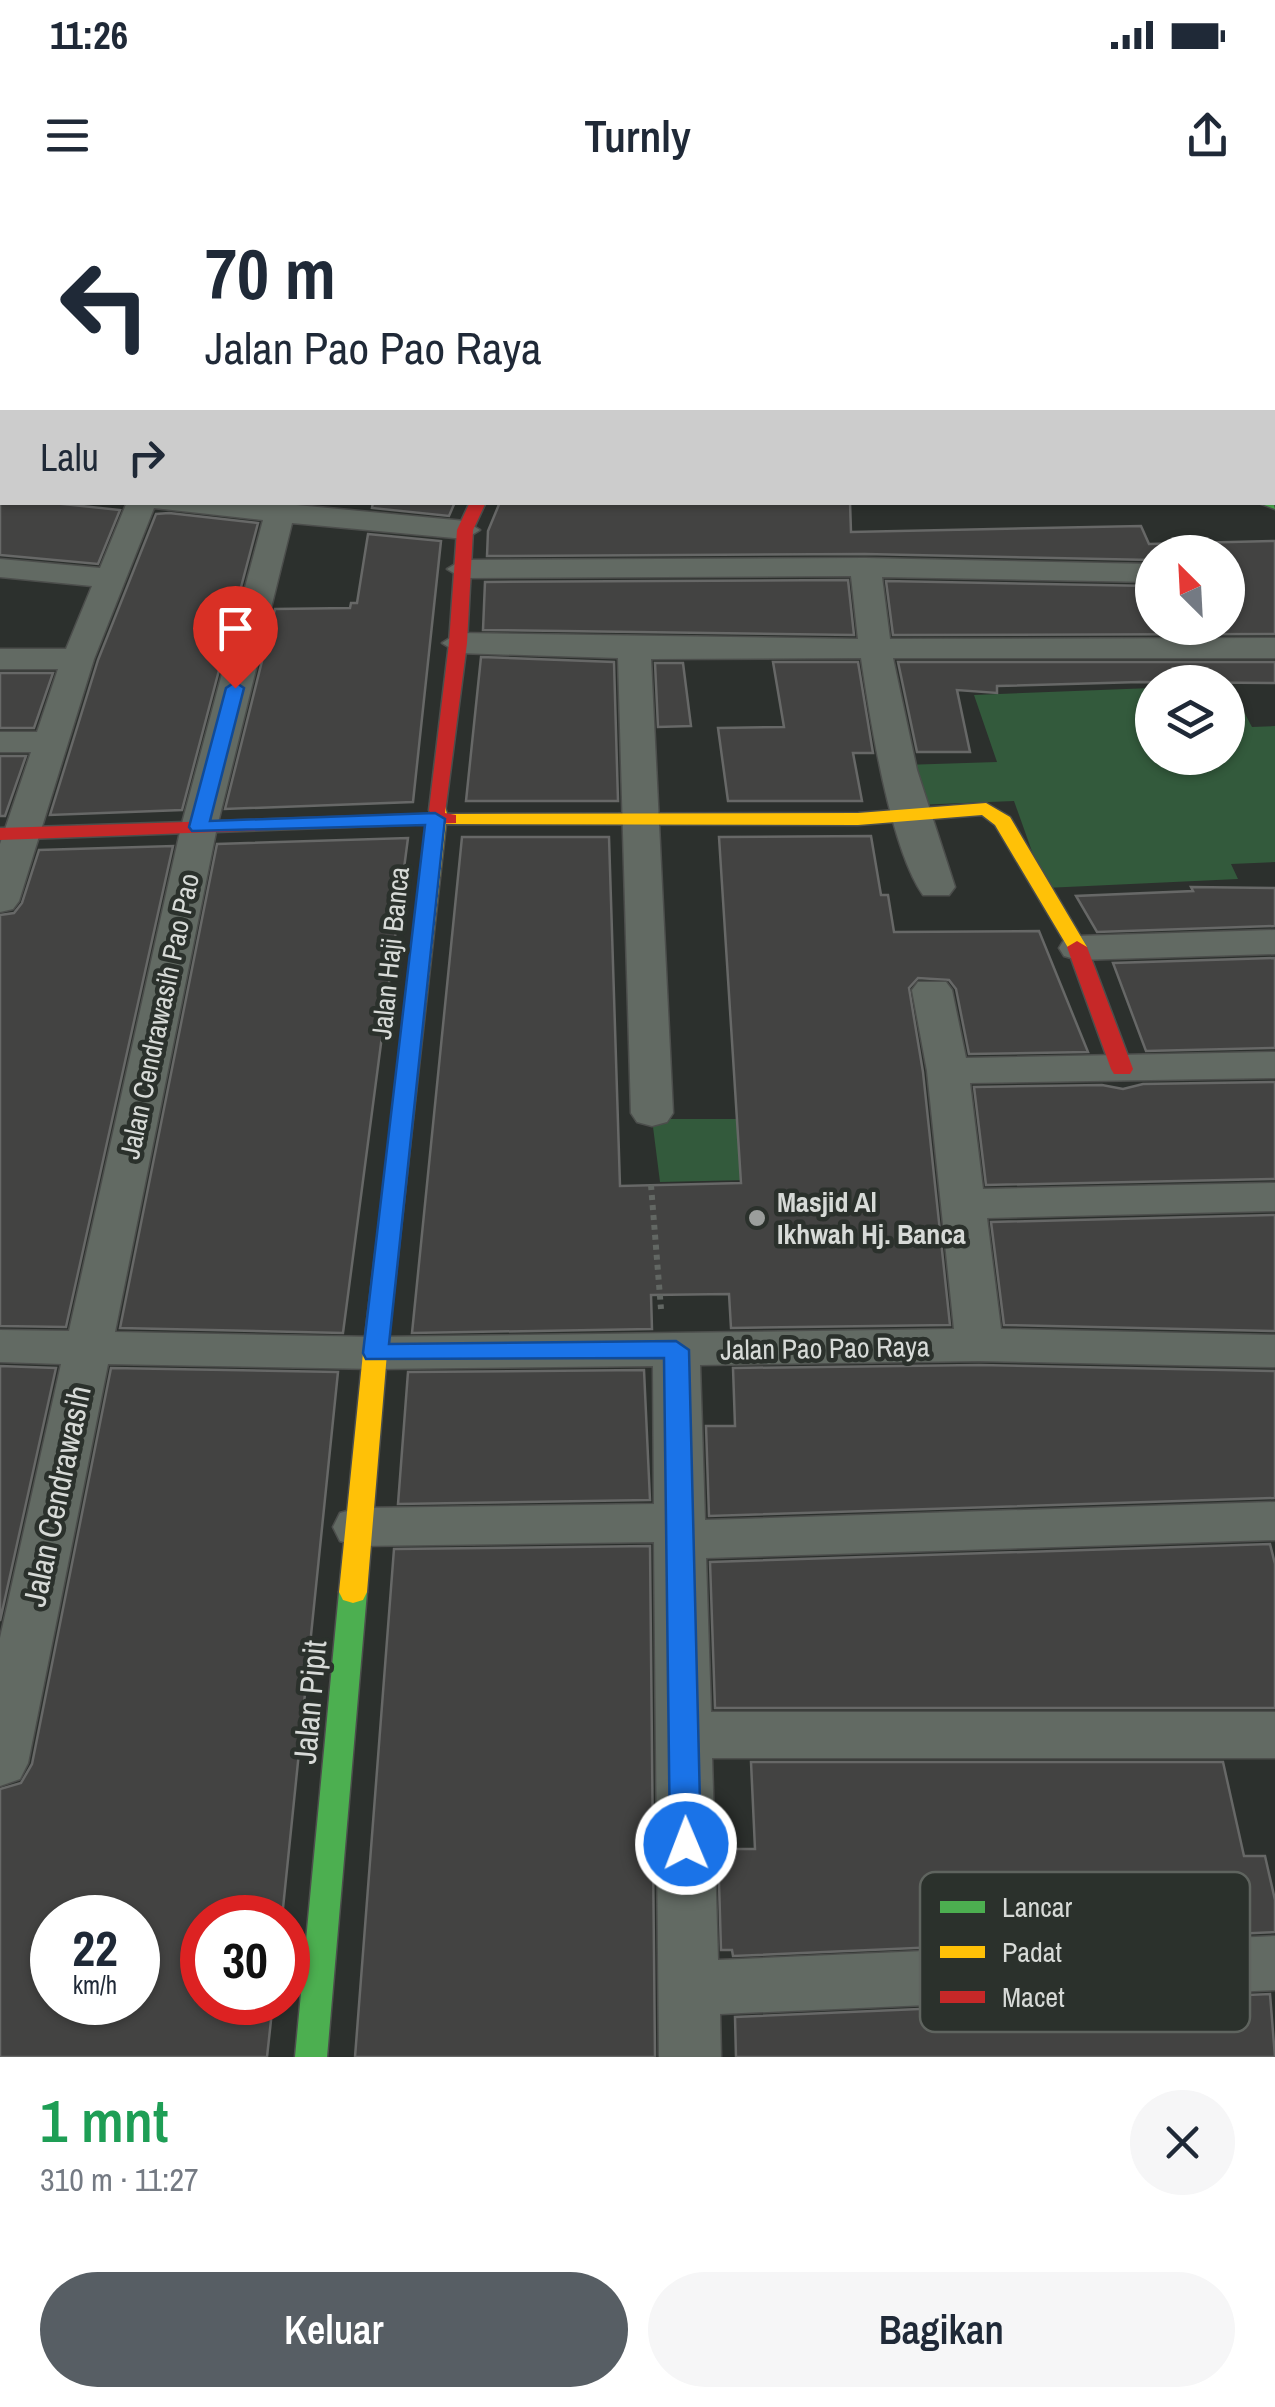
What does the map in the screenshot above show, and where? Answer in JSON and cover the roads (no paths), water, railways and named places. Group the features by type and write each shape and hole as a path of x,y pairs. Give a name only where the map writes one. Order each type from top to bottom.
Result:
{"street":[{"path":"0,901 10,834 51,742 78,659 141,505"},
{"path":"193,505 279,514 471,516"},
{"name":"Jalan Cendrawasih Pao Pao","path":"90,1346 199,827 279,514"},
{"name":"Jalan Haji Banca","path":"375,1353 471,516"},
{"path":"462,569 865,567 1135,573"},
{"path":"865,567 874,648 908,816 936,888"},
{"path":"0,568 113,579"},
{"path":"458,643 634,649 1275,648"},
{"path":"634,649 652,1113"},
{"path":"0,659 78,659"},
{"path":"0,742 51,742"},
{"path":"10,834 435,819 638,820 992,811 1003,820 1040,890 1078,948 1122,1069"},
{"path":"1078,948 1275,942"},
{"path":"932,990 948,1071 978,1346"},
{"path":"948,1071 1275,1065"},
{"path":"963,1204 1275,1197"},
{"name":"Jalan Pao Pao Raya","path":"0,1346 375,1353 978,1346 1275,1351"},
{"name":"Jalan Cendrawasih","path":"0,1764 90,1346"},
{"path":"670,1350 680,1531 690,2057"},
{"name":"Jalan Pipit","path":"311,2057 375,1353"},
{"path":"358,1527 680,1531 1275,1521"},
{"path":"683,1735 1275,1735"},
{"path":"1250,1964 1275,1963"},
{"path":"688,1988 920,1978"}],"place":[{"name":"Masjid Al Ikhwah Hj. Banca","path":"757,1218"}]}
